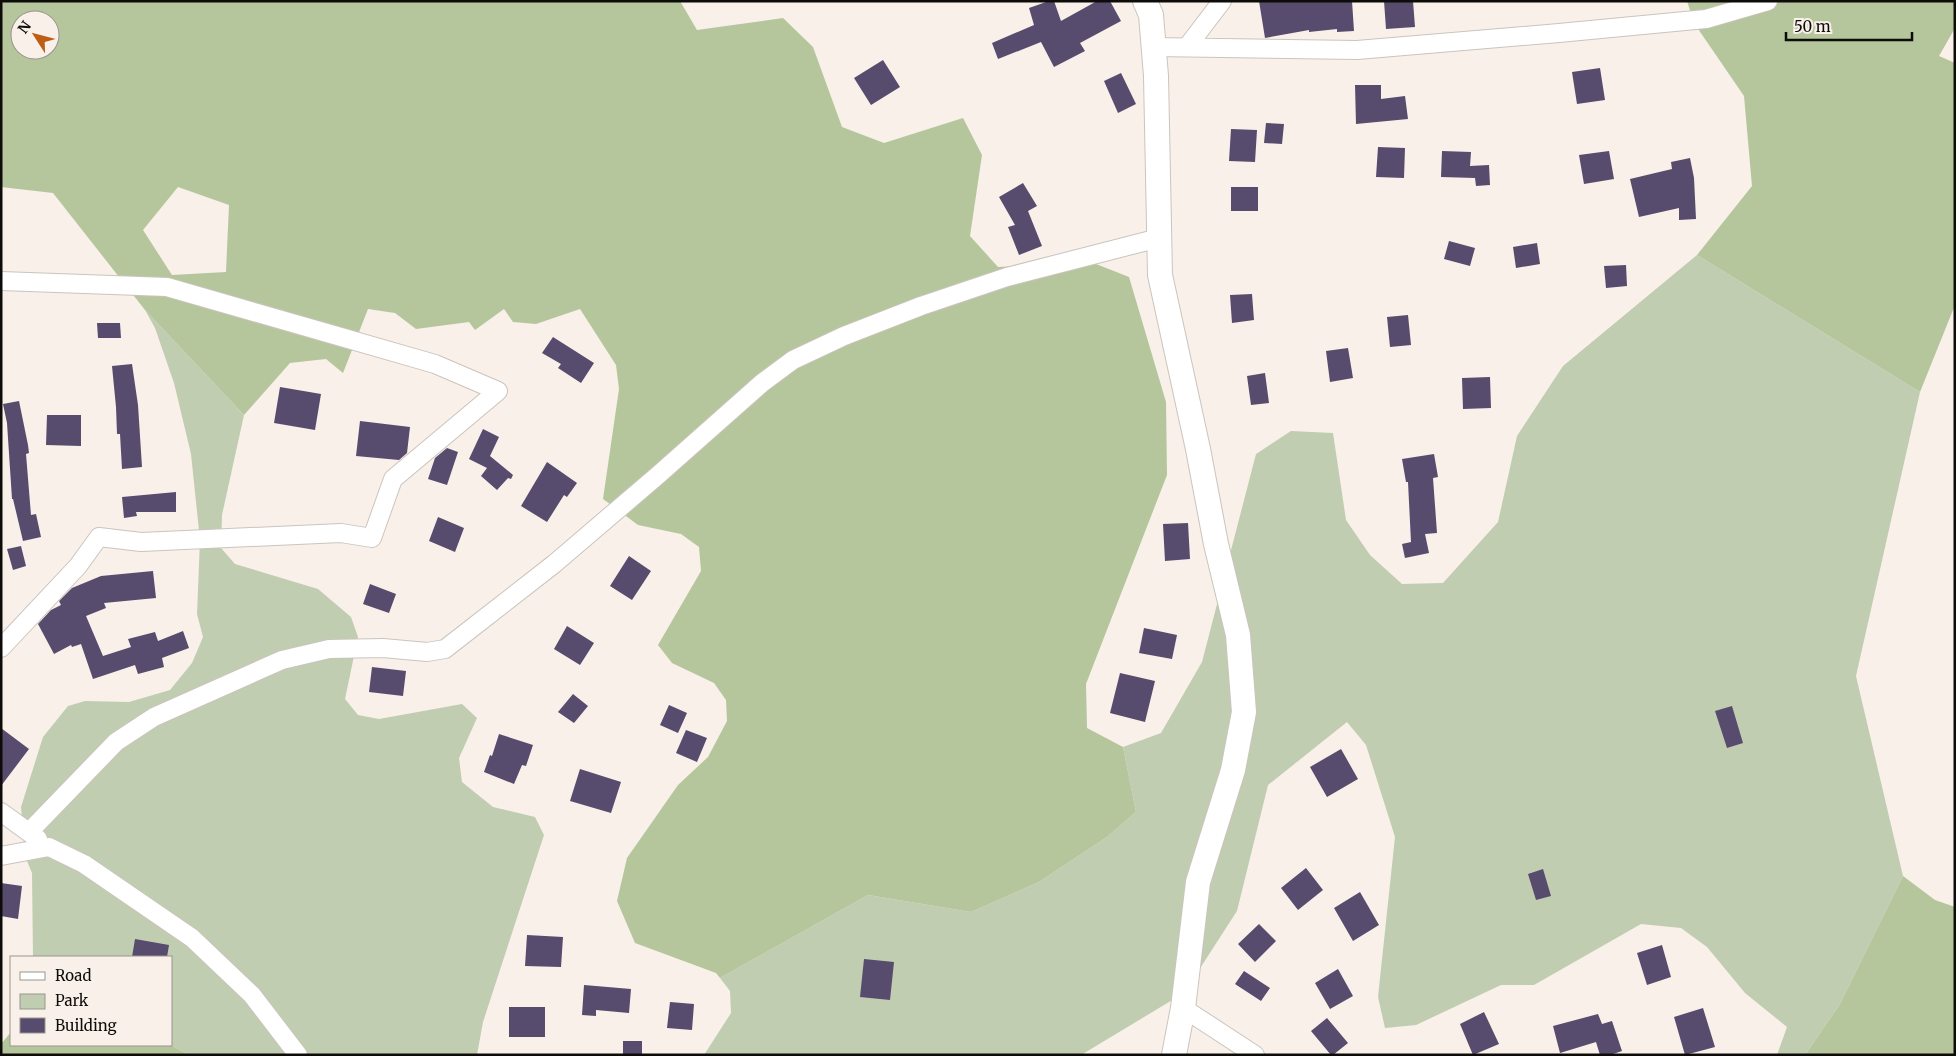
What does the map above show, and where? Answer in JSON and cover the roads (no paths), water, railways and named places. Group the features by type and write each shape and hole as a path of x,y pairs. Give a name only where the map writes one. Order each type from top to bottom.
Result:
{"street":[{"path":"1145,1 1151,15 1156,76 1160,275 1198,449 1216,544 1238,635 1244,712 1234,770 1198,882 1183,1008 1174,1055"},
{"path":"1187,47 1222,1"},
{"path":"1154,47 1356,50 1559,34 1706,19 1768,1"},
{"path":"29,832 116,742 154,717 282,660 328,649 383,648 428,652 445,649 554,564 762,383 793,360 844,336 921,306 1007,277 1159,238"},
{"path":"1,281 167,287 435,364 498,390 393,479 372,538 341,533 141,542 99,537 78,566 1,648"},
{"path":"1,812 49,847 84,864 192,938 252,995 298,1055"},
{"path":"1,856 49,847"},
{"path":"1183,1008 1255,1055"}]}
